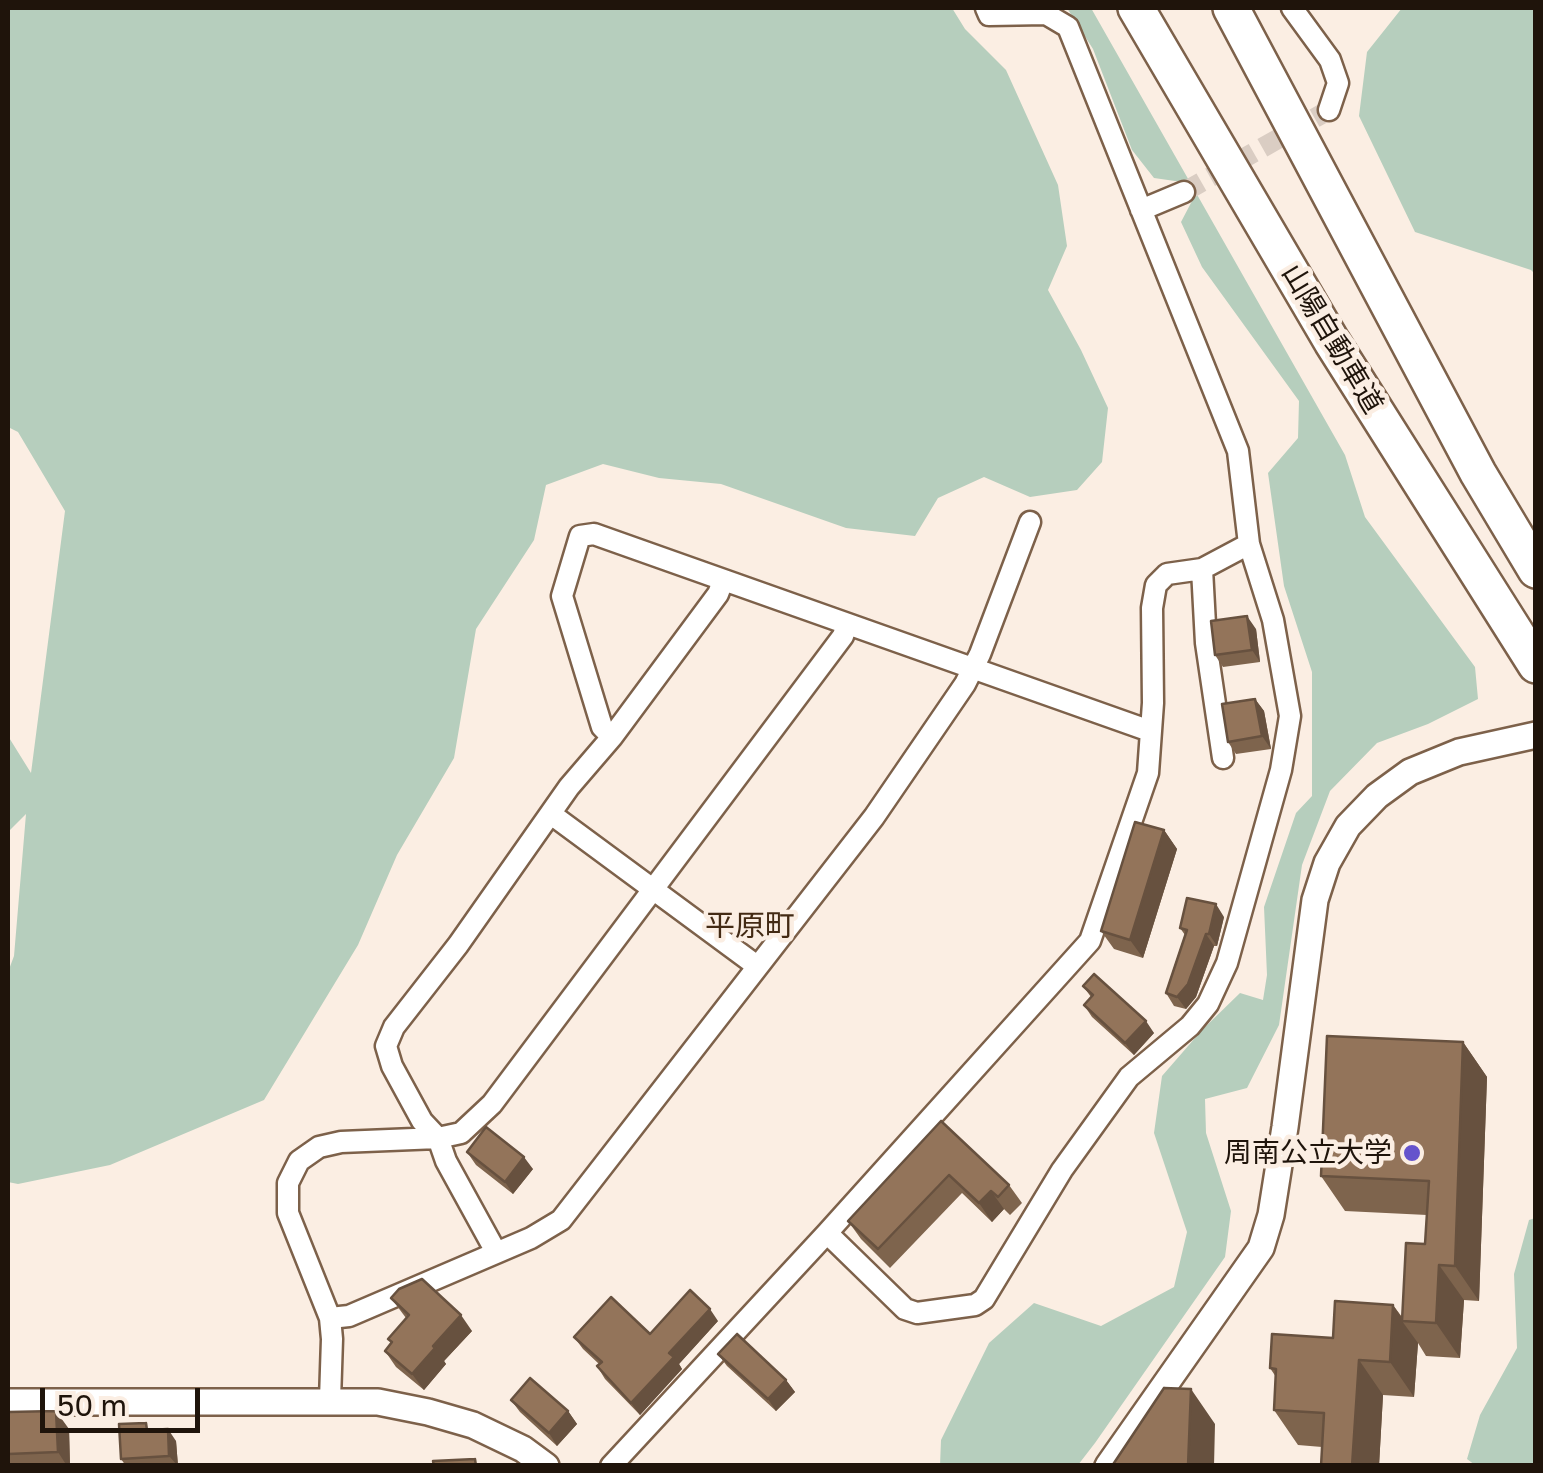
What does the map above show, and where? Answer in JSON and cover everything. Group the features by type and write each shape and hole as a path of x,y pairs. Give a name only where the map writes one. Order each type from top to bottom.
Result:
{"highway":[{"name":"山陽自動車道","path":"1136,8 1332,342 1536,665"},
{"path":"1231,8 1478,473 1536,570"}],"street":[{"path":"827,1233 905,1310 917,1313 974,1305 984,1299 1062,1170 1129,1077 1190,1026 1208,1004 1227,963 1281,770 1290,716 1273,620 1249,544 1238,450 1068,27 1046,14 989,15 986,8"},
{"path":"1292,8 1330,60 1338,83 1328,110"},
{"path":"1141,210 1184,192"},
{"path":"330,1318 350,1316 531,1238 561,1220 874,817 974,668 1030,522"},
{"path":"612,737 602,727 562,596 580,536 594,534 1150,731"},
{"path":"612,1466 1090,941 1148,773 1153,703 1152,608 1156,585 1167,574 1202,569 1249,544"},
{"path":"1202,569 1206,644 1224,758"},
{"path":"496,1252 446,1161 438,1138 422,1122 392,1066 386,1046 394,1028 568,787 612,737 718,594 723,580"},
{"path":"330,1400 330,1318 288,1213 288,1183 299,1161 319,1147 341,1142 438,1138 461,1133 492,1104 843,636 847,624"},
{"path":"1108,1466 1260,1248 1271,1215 1285,1127 1315,900 1327,863 1341,838 1377,796 1410,772 1459,752 1530,736"},
{"path":"551,814 757,966"},
{"path":"8,1402 378,1402 473,1425 546,1466"}],"green space":[{"path":"8,8 952,8 965,29 1006,70 1058,185 1067,246 1048,290 1108,408 1102,462 1077,490 1030,497 984,477 938,498 915,536 846,528 721,484 659,478 603,464 546,485 534,540 476,629 454,758 397,855 358,945 264,1100 110,1165 18,1184 8,1182 8,972 14,956 26,814 8,832 8,736 31,773 65,511 18,432 8,427"},
{"path":"1067,8 1091,8 1345,455 1365,517 1475,667 1478,699 1377,743 1330,791 1302,865 1279,1025 1247,1088 1205,1099 1206,1133 1231,1211 1225,1257 1095,1443 1078,1465 940,1466 941,1440 989,1343 1034,1303 1101,1326 1174,1287 1187,1232 1154,1133 1162,1076 1240,993 1263,1000 1267,975 1264,907 1296,813 1312,796 1312,672 1284,586 1268,473 1298,438 1299,401 1202,267 1181,222 1192,201 1182,182 1154,178 1132,150 1093,49"},
{"path":"1402,8 1535,8 1535,274 1415,232 1359,116 1367,52"},
{"path":"1535,1218 1535,1465 1475,1465 1467,1459 1480,1415 1517,1348 1514,1274 1529,1220"}],"building":[{"path":"1247,616 1252,650 1215,655 1211,621"},
{"path":"1255,699 1262,736 1228,742 1222,704"},
{"path":"1135,822 1164,830 1130,940 1101,931"},
{"path":"1187,898 1216,904 1209,934 1188,984 1177,997 1166,993 1187,930 1180,928"},
{"path":"1094,974 1146,1021 1125,1043 1084,1005 1093,995 1083,986"},
{"path":"1327,1036 1463,1042 1455,1266 1439,1265 1436,1323 1402,1321 1406,1243 1425,1244 1429,1181 1321,1176"},
{"path":"941,1121 1009,1185 998,1197 991,1191 979,1203 949,1175 878,1249 848,1221"},
{"path":"486,1127 524,1157 505,1182 467,1152"},
{"path":"422,1279 461,1315 412,1374 385,1351 392,1342 388,1339 409,1315 391,1298 399,1289"},
{"path":"690,1290 710,1309 669,1353 674,1357 631,1403 597,1366 602,1362 574,1337 611,1297 650,1334"},
{"path":"1335,1301 1393,1305 1390,1362 1359,1360 1352,1466 1321,1466 1324,1413 1274,1410 1276,1369 1270,1368 1272,1334 1333,1338"},
{"path":"737,1334 786,1380 768,1399 718,1354"},
{"path":"530,1378 568,1411 549,1433 511,1400"},
{"path":"1164,1388 1191,1389 1188,1466 1112,1466"},
{"path":"56,1411 58,1452 8,1454 8,1412"},
{"path":"146,1423 147,1430 168,1429 169,1456 121,1459 119,1424"},
{"path":"475,1459 476,1466 434,1466 433,1461"}],"tunnel":[{"path":"1184,192 1329,110"}],"place":[{"name":"周南公立大学","path":"1412,1153"}],"district":[{"name":"平原町","path":"750,926"}]}
